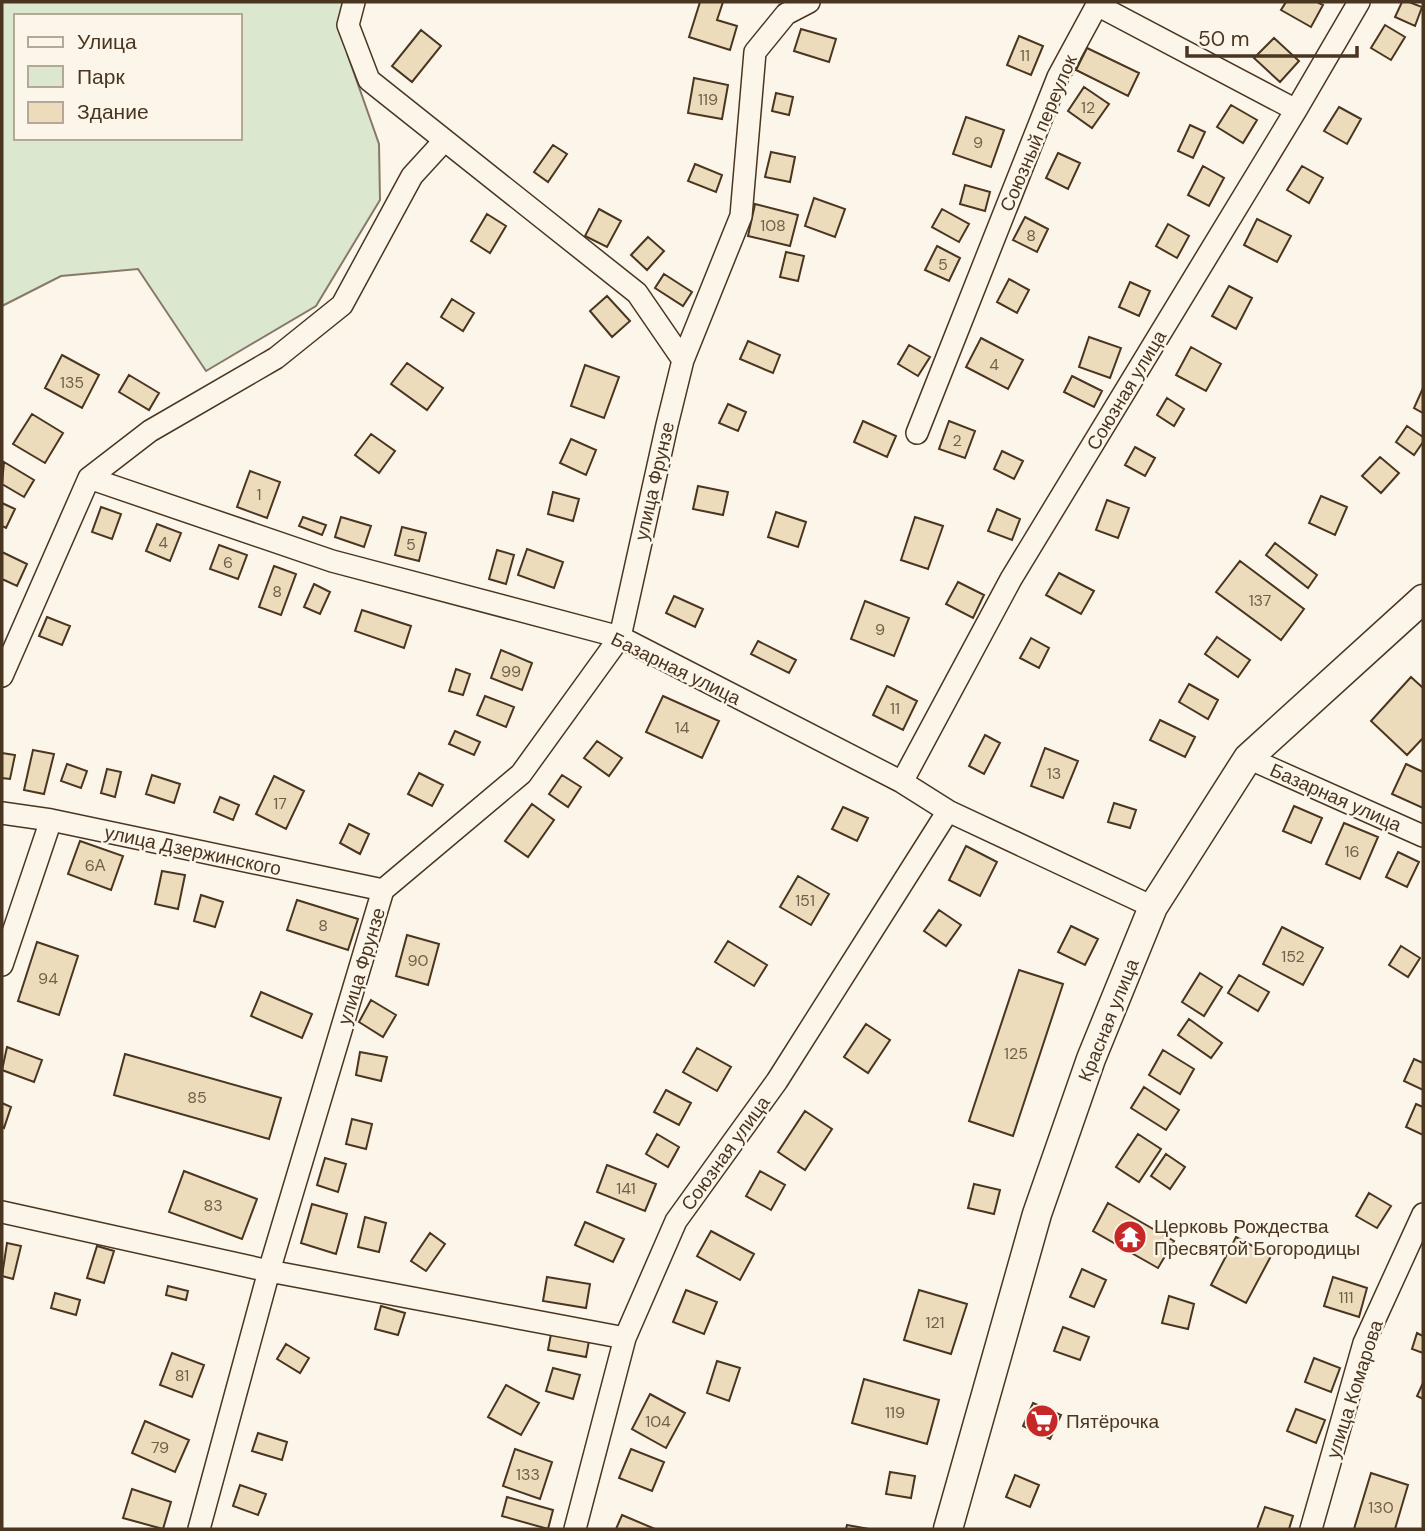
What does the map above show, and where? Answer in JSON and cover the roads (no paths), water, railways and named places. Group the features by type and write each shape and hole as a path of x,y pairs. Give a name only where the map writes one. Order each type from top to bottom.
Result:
{"street":[{"path":"354,2 348,25 369,80 637,293 683,360"},
{"name":"улица Фрунзе","path":"199,1529 269,1271 383,890 521,774 620,637 683,360 741,216 755,51 786,14 809,2"},
{"name":"Союзная улица","path":"902,782 1011,579 1359,2"},
{"name":"Союзный переулок","path":"917,433 1058,77 1097,5 1296,110"},
{"path":"2,676 89,478 149,431 276,358 342,306 412,176 444,141"},
{"name":"Базарная улица","path":"89,478 332,561 620,637 902,782 948,811 1153,907"},
{"name":"Красная улица","path":"948,1529 1037,1214 1091,1059 1153,907 1248,758 1423,599"},
{"name":"Базарная улица","path":"1248,758 1423,836"},
{"name":"Союзная улица","path":"575,1529 625,1338 676,1221 777,1081 948,811"},
{"name":"улица Дзержинского","path":"2,813 51,820 383,890"},
{"path":"2,965 51,820"},
{"path":"2,1212 269,1271 625,1338"},
{"name":"улица Комарова","path":"1311,1529 1364,1343 1423,1214"}],"place":[{"name":"Церковь Рождества Пресвятой Богородицы","path":"1130,1237"},
{"name":"Пятёрочка","path":"1042,1421"}]}
